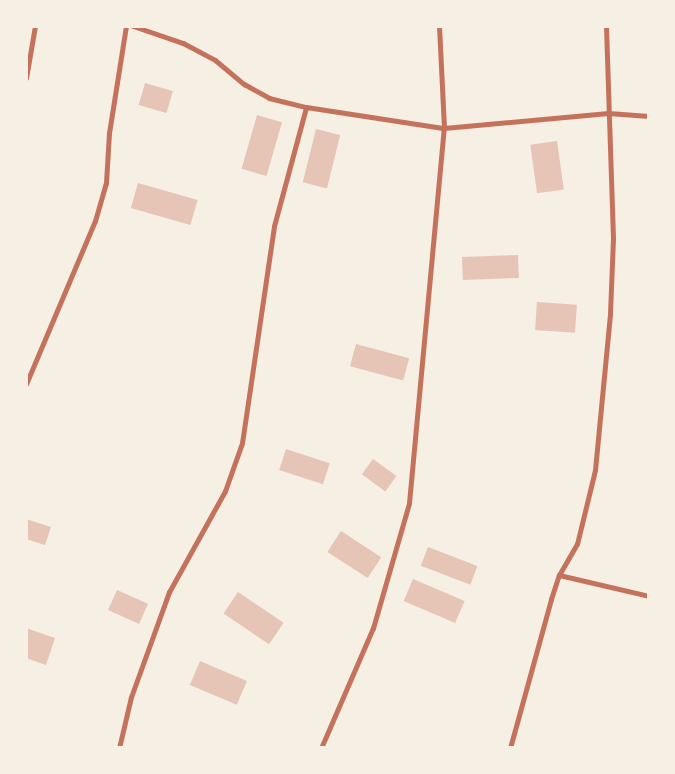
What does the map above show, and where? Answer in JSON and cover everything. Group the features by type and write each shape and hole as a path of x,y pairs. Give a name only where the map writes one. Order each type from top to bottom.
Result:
{"street":[{"path":"26,78 35,26"},
{"path":"26,384 95,221 106,183 109,133 126,26"},
{"path":"133,26 183,43 215,60 244,84 269,98 306,107 444,128 608,113 649,116"},
{"path":"321,748 373,628 409,503 444,128 439,26"},
{"path":"510,748 559,575 576,544 595,470 613,238 606,26"},
{"path":"119,748 131,698 169,592 225,491 242,443 274,226 306,107"},
{"path":"559,575 649,596"}],"building":[{"path":"145,83 173,91 167,113 139,105"},
{"path":"257,115 282,122 267,176 242,169"},
{"path":"316,129 340,135 327,188 303,182"},
{"path":"557,141 564,190 537,193 530,145"},
{"path":"138,183 198,200 190,225 131,208"},
{"path":"518,255 519,278 463,280 462,257"},
{"path":"537,302 577,305 575,333 535,330"},
{"path":"356,344 409,358 403,380 350,366"},
{"path":"286,449 330,463 323,484 279,470"},
{"path":"373,459 396,476 385,491 362,474"},
{"path":"26,519 51,527 45,545 26,539"},
{"path":"341,531 381,557 368,578 327,552"},
{"path":"428,547 477,566 470,585 421,566"},
{"path":"413,579 465,601 455,623 404,601"},
{"path":"117,590 148,604 139,624 108,610"},
{"path":"238,592 284,623 269,644 223,614"},
{"path":"26,628 55,638 46,665 26,658"},
{"path":"200,661 247,681 237,705 190,685"}]}
